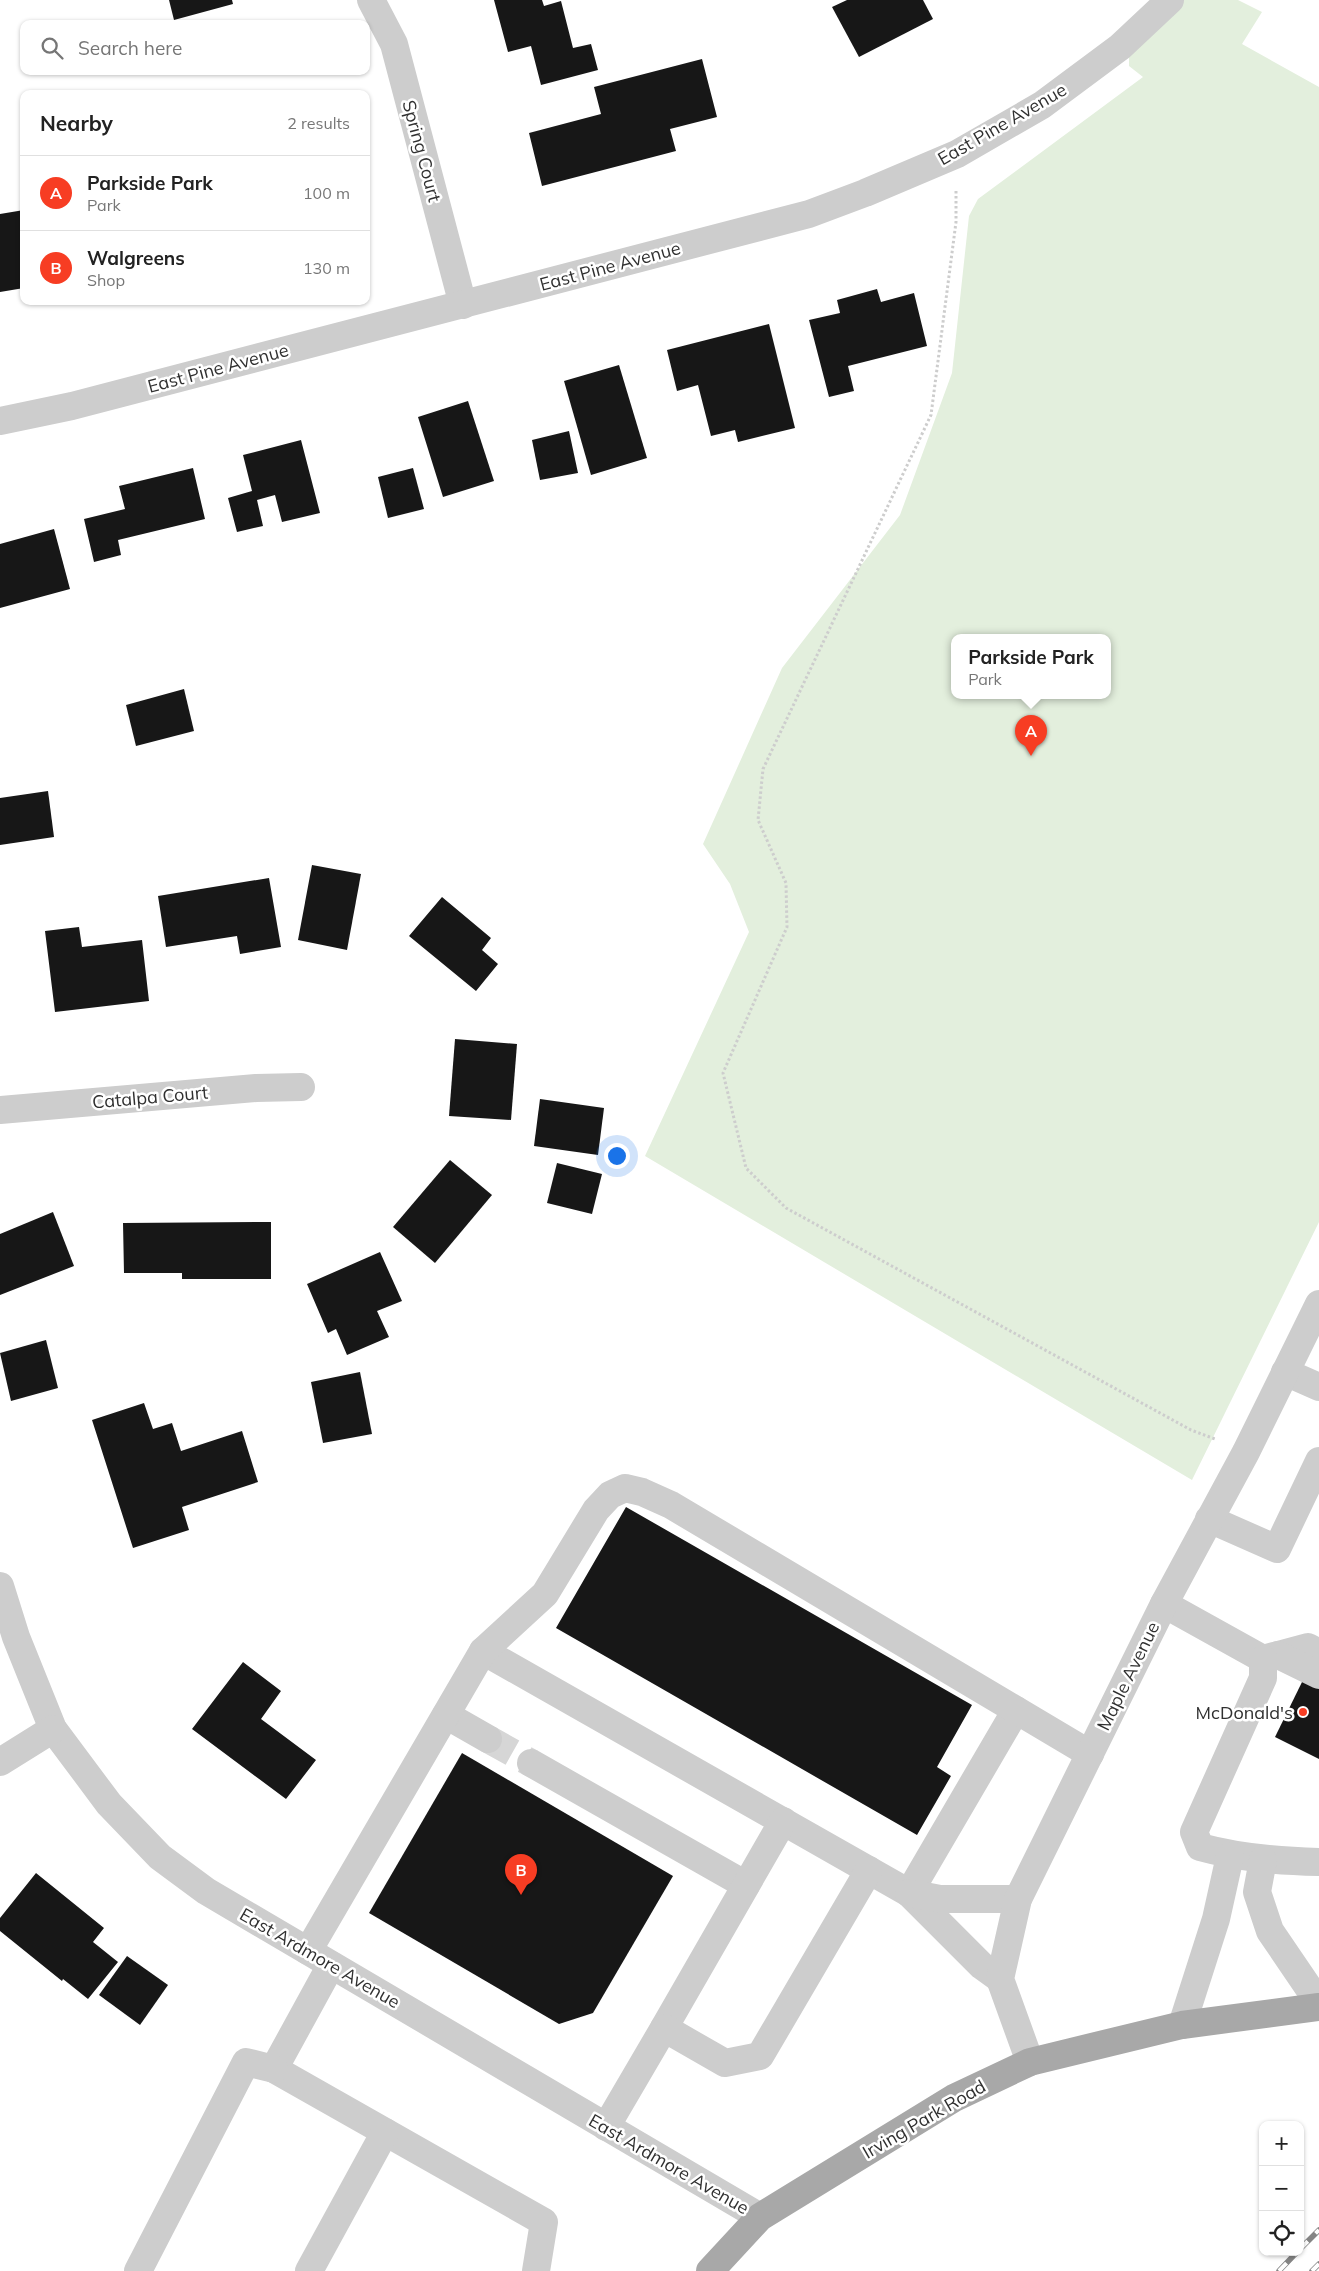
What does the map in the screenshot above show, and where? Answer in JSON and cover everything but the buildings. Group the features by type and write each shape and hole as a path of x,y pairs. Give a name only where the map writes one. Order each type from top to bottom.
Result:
{"main road":[{"name":"Irving Park Road","path":"710,2271 760,2217 954,2098 1030,2062 1182,2025 1319,2007"}],"street":[{"name":"Spring Court","path":"371,0 394,44 463,305"},
{"name":"East Pine Avenue","path":"0,421 72,406 809,214 865,193 957,154 1042,105 1120,47 1170,0"},
{"name":"Catalpa Court","path":"0,1110 256,1088 301,1087"},
{"name":"Maple Avenue","path":"1000,1979 1018,1899 1164,1604 1246,1452 1319,1304"},
{"path":"1285,1372 1319,1387"},
{"path":"1209,1519 1277,1549 1319,1461"},
{"path":"308,1951 483,1650 545,1594 596,1510 610,1495 625,1488 642,1492 671,1505 1090,1754"},
{"name":"East Ardmore Avenue","path":"0,1586 16,1637 53,1729 108,1804 160,1857 206,1891 760,2217"},
{"path":"1164,1604 1271,1657 1319,1675"},
{"path":"1271,1657 1308,1647 1319,1653"},
{"path":"483,1650 909,1893 982,1966 1000,1979 1030,2062"},
{"path":"1271,1657 1194,1832 1200,1847 1230,1856 1263,1860 1319,1862"},
{"path":"909,1893 1016,1710"},
{"path":"446,1715 488,1739"},
{"path":"0,1762 53,1729"},
{"path":"531,1763 746,1885"},
{"path":"606,2126 783,1821"},
{"path":"1182,2025 1216,1918 1230,1856"},
{"path":"1263,1860 1257,1892 1270,1931 1319,2003"},
{"path":"664,2028 725,2063 760,2056 869,1870"},
{"path":"909,1893 940,1899 1018,1899"},
{"path":"274,2069 331,1965"},
{"path":"138,2271 246,2062 274,2069 544,2222 536,2271"},
{"path":"309,2271 385,2132"}],"path":[{"path":"957,154 956,222 931,415 763,769 758,820 786,883 787,927 722,1073 746,1168 786,1208 1191,1430 1246,1452"}],"green space":[{"path":"1182,0 1238,0 1262,12 1242,44 1319,87 1319,1222 1192,1480 645,1156 749,932 730,884 703,844 782,668 900,515 952,373 969,216 978,199 1143,77 1129,66 1129,50"}],"tunnel":[{"path":"488,1739 531,1763"}],"railway":[{"path":"1304,2245 1319,2230"},
{"path":"1279,2271 1293,2256"},
{"path":"1312,2271 1319,2264"}],"place":[{"name":"Parkside Park","path":"1031,756"},
{"name":"McDonald's","path":"1303,1712"},
{"name":"Walgreens","path":"521,1895"}]}
